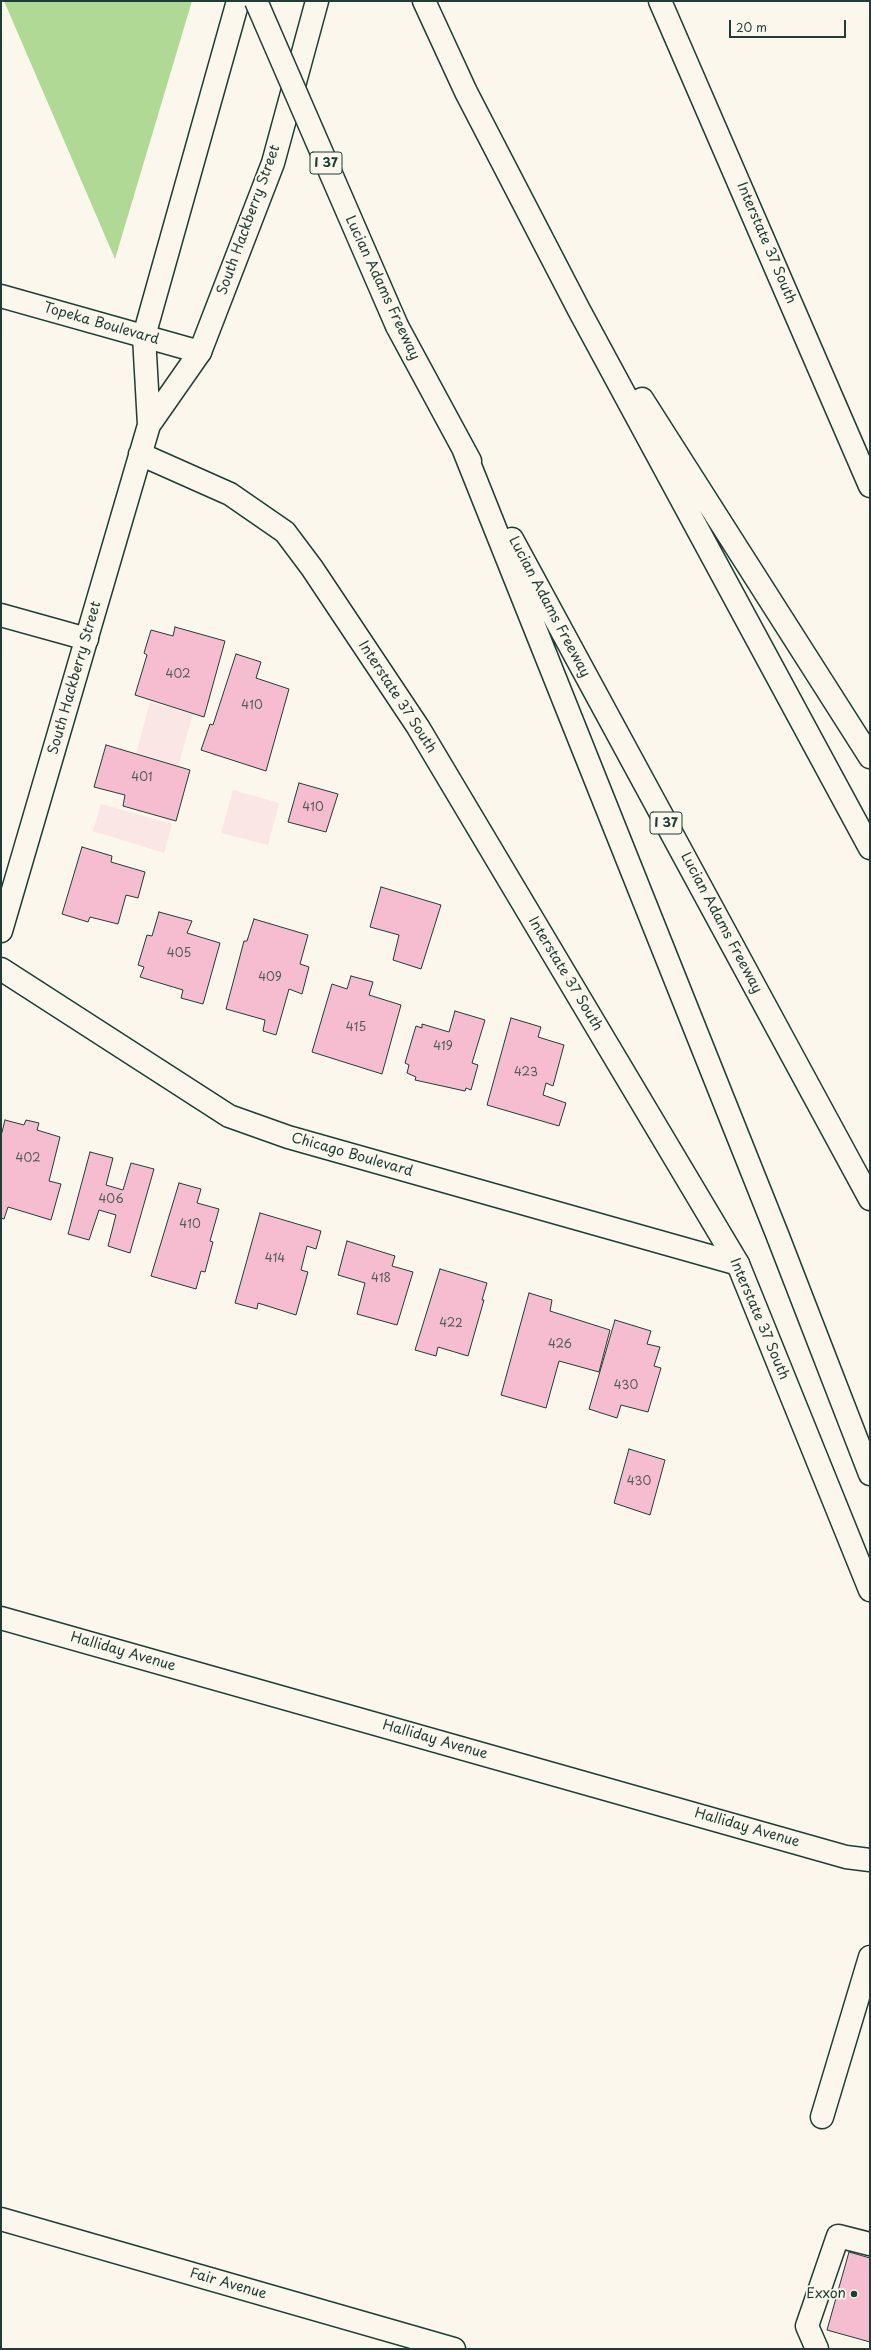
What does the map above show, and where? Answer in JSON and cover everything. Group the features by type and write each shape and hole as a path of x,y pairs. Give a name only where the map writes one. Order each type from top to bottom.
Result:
{"main road":[{"name":"South Hackberry Street","path":"149,425 144,336 238,1"},
{"name":"Lucian Adams Freeway","path":"256,1 397,326 870,1199"},
{"name":"South Hackberry Street","path":"1,931 149,425 200,352 273,163 317,1"},
{"path":"424,1 466,92 579,310 870,848"},
{"name":"Interstate 37 South","path":"660,1 716,126 870,486"},
{"name":"Topeka Boulevard","path":"1,296 200,352"},
{"path":"579,310 626,375 870,757"},
{"path":"463,448 774,1227 870,1474"},
{"name":"Interstate 37 South","path":"140,454 230,494 285,532 312,568 418,727 738,1264 870,1590"},
{"path":"1,615 87,639"},
{"name":"Chicago Boulevard","path":"1,969 229,1116 288,1137 738,1264"},
{"name":"Halliday Avenue","path":"1,1618 846,1856 870,1860"},
{"path":"822,2118 870,1957"},
{"name":"Fair Avenue","path":"1,2219 454,2349"},
{"path":"817,2349 807,2326 838,2236 870,2244"}],"shaded area":[{"path":"150,702 193,714 178,766 136,754"},
{"path":"233,790 279,803 268,845 221,833"},
{"path":"101,804 172,824 164,853 93,831"}],"green space":[{"path":"4,1 192,1 115,259"}],"building":[{"path":"175,627 225,641 204,717 135,695 147,655 144,653 151,630 173,636"},
{"path":"236,654 261,662 256,678 289,689 266,771 201,750 210,724 213,725"},
{"path":"106,745 190,770 176,821 123,806 125,795 94,787"},
{"path":"299,783 338,794 326,832 288,822"},
{"path":"82,847 112,856 111,862 145,872 138,898 126,895 118,924 90,917 88,922 62,914"},
{"path":"381,887 441,905 421,969 393,960 399,935 370,927"},
{"path":"159,912 192,921 187,933 220,943 203,1004 181,998 183,990 140,977 144,967 138,965 147,935 152,936"},
{"path":"254,919 308,935 300,964 309,967 302,994 289,989 276,1035 263,1031 265,1020 226,1009 244,941 247,941"},
{"path":"351,976 373,982 369,995 401,1005 382,1074 312,1052 332,984 347,989"},
{"path":"455,1011 485,1020 472,1063 478,1065 471,1090 466,1088 465,1091 415,1080 416,1077 407,1073 409,1065 405,1063 416,1026 422,1028 422,1024 449,1032"},
{"path":"511,1018 541,1027 538,1037 564,1045 553,1086 546,1083 543,1095 566,1103 559,1126 487,1105"},
{"path":"5,1120 24,1125 26,1120 39,1123 37,1130 60,1137 49,1181 61,1184 51,1220 8,1207 4,1219 1,1218 1,1136"},
{"path":"90,1152 113,1158 106,1185 123,1190 131,1163 154,1169 130,1253 108,1246 116,1215 99,1210 89,1240 68,1234"},
{"path":"179,1183 201,1189 197,1203 219,1209 210,1241 213,1242 205,1272 201,1271 196,1289 151,1276"},
{"path":"260,1213 321,1231 316,1249 307,1246 301,1270 308,1272 296,1315 258,1303 257,1309 235,1303"},
{"path":"347,1241 395,1256 392,1266 413,1272 397,1325 357,1314 365,1283 338,1275"},
{"path":"440,1269 487,1283 482,1300 484,1300 468,1356 438,1347 436,1356 415,1350"},
{"path":"529,1293 552,1300 550,1311 610,1330 599,1372 559,1361 546,1408 501,1395"},
{"path":"615,1320 651,1331 647,1344 660,1347 654,1366 661,1368 648,1412 621,1405 617,1418 589,1409"},
{"path":"629,1449 665,1460 650,1515 614,1503"},
{"name":"Exxon","path":"849,2252 870,2258 870,2342 827,2330"}],"place":[{"name":"Exxon","path":"854,2294"}]}
